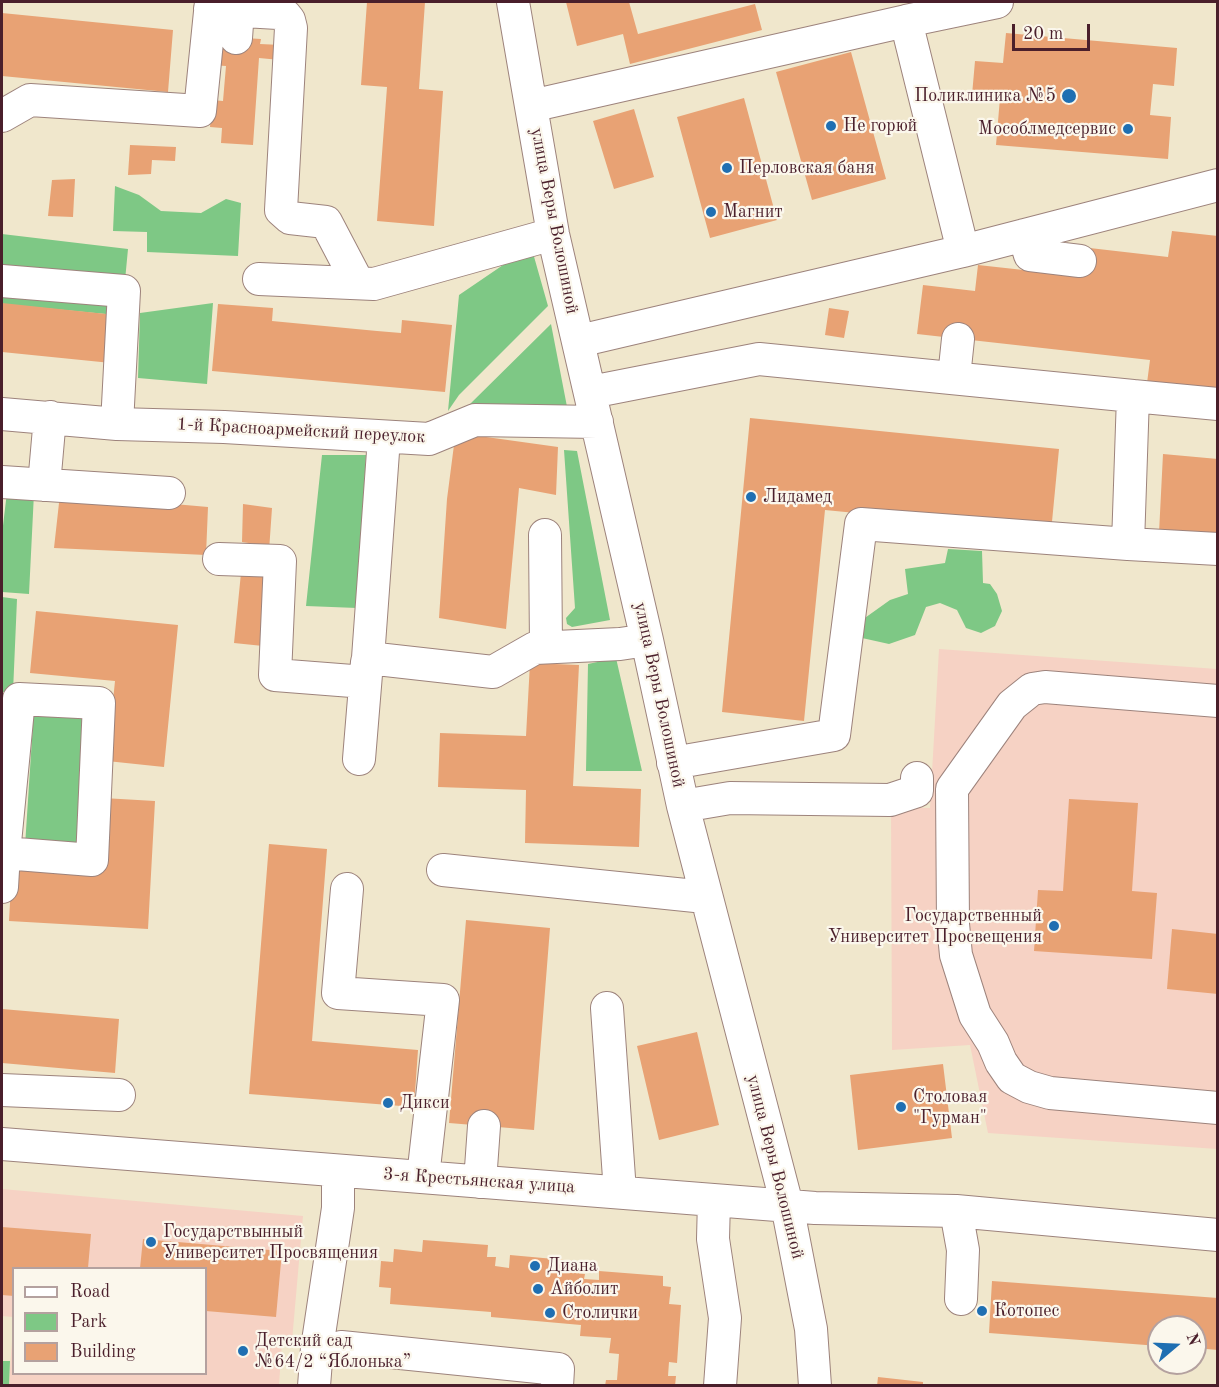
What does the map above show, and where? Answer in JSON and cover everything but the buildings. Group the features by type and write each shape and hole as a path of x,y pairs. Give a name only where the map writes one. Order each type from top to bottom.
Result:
{"street":[{"name":"улица Веры Волошиной","path":"513,2 553,234 591,392 673,763 705,897 787,1205 811,1329 814,1386"},
{"path":"531,106 997,2"},
{"path":"2,116 30,100 201,111 224,15 278,13 285,15 291,28 281,210 290,218 326,222 358,283"},
{"path":"906,21 963,251"},
{"path":"579,341 963,251 1218,185"},
{"path":"259,279 374,284 553,234"},
{"path":"1024,235 1030,255 1080,261"},
{"path":"2,281 124,291 117,424"},
{"path":"954,377 958,339"},
{"path":"591,392 759,359 1218,404"},
{"path":"1128,543 1133,396"},
{"name":"1-й Красноармейский переулок","path":"2,414 117,424 224,427 429,440 475,420 597,422"},
{"path":"45,485 50,417"},
{"path":"359,759 384,438"},
{"path":"2,482 169,493"},
{"path":"673,763 834,735 861,524 1218,549"},
{"path":"544,535 546,647"},
{"path":"219,559 280,561 275,675 366,670 493,672 535,648 620,644 647,640"},
{"path":"1218,701 1045,687 1032,689 1012,705 952,789 953,924 956,955 975,1015 993,1042 1001,1062 1012,1078 1029,1088 1050,1093 1218,1108"},
{"path":"2,887 10,699 99,703 92,860 4,853"},
{"path":"683,806 730,798 890,800 917,784 952,789"},
{"path":"443,870 705,897"},
{"path":"347,889 338,993 443,1000 423,1177"},
{"path":"607,1008 620,1192"},
{"path":"2,1090 119,1095"},
{"path":"480,1182 484,1126"},
{"name":"3-я Крестьянская улица","path":"2,1144 787,1205 969,1204 1218,1235"},
{"path":"314,1386 317,1348 338,1208 338,1171"},
{"path":"714,1200 713,1239 724,1318 720,1386"},
{"path":"961,1299 963,1250 969,1204"},
{"path":"341,1347 558,1370 557,1386"}],"shaded area":[{"name":"Государственный Университет Просвещения","path":"939,649 1217,669 1217,1149 988,1133 970,1045 892,1050 891,807 930,808"},
{"name":"Государствынный Университет Просвящения","path":"2,1189 303,1216 292,1341 282,1341 279,1385 9,1385 12,1340 12,1375 207,1375 207,1267 12,1267 12,1317 2,1316"}],"green space":[{"path":"115,186 139,195 161,211 201,213 226,199 241,203 238,256 147,252 147,232 113,231"},
{"path":"2,234 128,249 124,291 2,278"},
{"path":"531,246 548,306 459,395 448,411 459,295"},
{"path":"2,288 116,297 116,315 2,304"},
{"path":"213,303 207,384 138,378 140,313"},
{"path":"551,324 569,417 470,404"},
{"path":"564,450 577,451 610,620 572,627 567,624 566,618 575,608"},
{"path":"322,455 366,455 357,608 306,606"},
{"path":"7,492 34,493 29,594 2,592 2,534"},
{"path":"948,549 982,551 983,583 990,584 997,594 1002,611 995,626 981,633 966,628 957,610 940,603 926,607 915,635 889,644 853,636 855,625 890,600 908,594 905,569 945,563"},
{"path":"2,597 17,599 13,692 2,692"},
{"path":"616,658 642,771 586,771 588,664"},
{"path":"93,707 90,852 25,846 34,708"},
{"path":"2,1361 10,1361 9,1385 2,1385"}],"place":[{"name":"Поликлиника №5","path":"1069,96"},
{"name":"Не горюй","path":"831,126"},
{"name":"Мособлмедсервис","path":"1128,129"},
{"name":"Перловская баня","path":"727,168"},
{"name":"Магнит","path":"711,212"},
{"name":"Лидамед","path":"751,497"},
{"name":"Государственный Университет Просвещения","path":"1054,926"},
{"name":"Дикси","path":"388,1103"},
{"name":"Столовая \"Гурман\"","path":"901,1107"},
{"name":"Государствынный Университет Просвящения","path":"151,1242"},
{"name":"Диана","path":"535,1266"},
{"name":"Айболит","path":"538,1289"},
{"name":"Котопес","path":"982,1311"},
{"name":"Столички","path":"550,1313"},
{"name":"Детский сад №64/2 “Яблонька”","path":"243,1351"}]}
